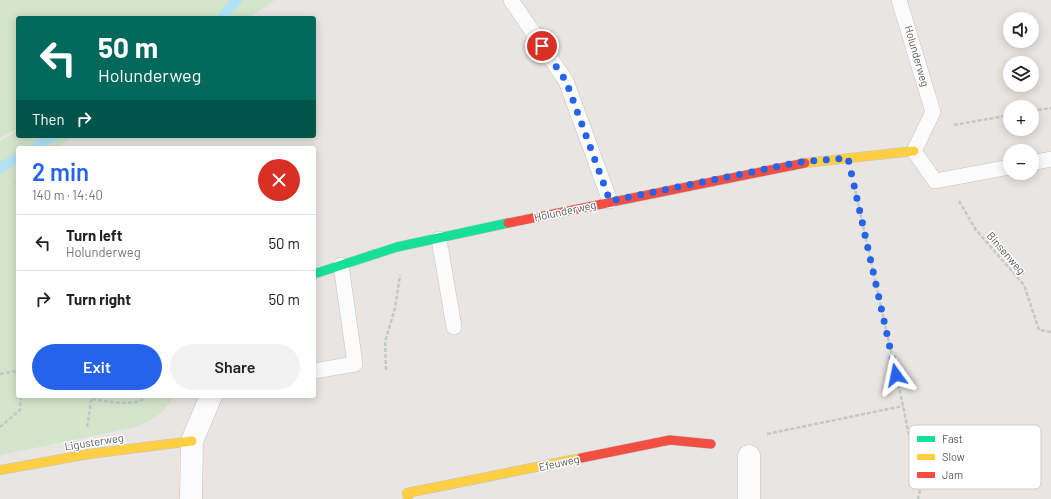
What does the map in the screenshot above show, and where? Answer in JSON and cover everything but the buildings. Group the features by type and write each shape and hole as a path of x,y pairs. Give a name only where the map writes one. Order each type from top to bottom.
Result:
{"street":[{"name":"Holunderweg","path":"316,273 397,247 800,162 914,151"},
{"path":"190,499 192,442 210,398"},
{"name":"Efeuweg","path":"408,496 670,440 711,444"},
{"name":"Ligusterweg","path":"0,470 89,454 192,442"},
{"path":"749,456 749,499"}],"lane":[{"path":"511,0 566,81 610,201"},
{"name":"Holunderweg","path":"899,0 933,112 924,131"},
{"path":"924,131 914,151 935,181 1003,168"},
{"path":"1039,162 1051,159"},
{"path":"438,239 454,326"},
{"path":"316,371 356,364 341,265"}],"path":[{"path":"1039,110 1051,108"},
{"path":"924,131 1003,116"},
{"path":"848,158 909,436"},
{"name":"Binsenweg","path":"955,177 958,199 976,230 1024,285 1039,330 1051,332"},
{"path":"386,370 385,342 395,308 400,277 397,247"},
{"path":"0,374 16,371"},
{"path":"0,427 20,410 21,398"},
{"path":"92,399 128,403 145,398"},
{"path":"749,456 745,438 903,406"},
{"path":"918,499 920,489"}],"green space":[{"path":"0,0 275,0 252,16 16,16 16,129 0,138"},
{"path":"16,132 16,138 71,138 59,146 16,146 16,175 14,176 16,179 16,398 172,398 158,415 148,422 136,427 0,455 0,141"}],"waterway":[{"path":"223,16 237,0"},
{"path":"38,146 52,138"},
{"path":"0,168 16,158"}],"traffic: fast":[{"path":"316,273 397,247 508,223"}],"traffic: slow":[{"path":"805,163 914,151"},
{"path":"0,470 89,454 192,441"},
{"path":"408,499 407,493 581,458"}],"traffic: jam":[{"path":"508,223 805,163"},
{"path":"581,458 670,440 711,444"}],"route":[{"path":"542,46 566,81 610,201 800,162 848,158 896,375"}]}
